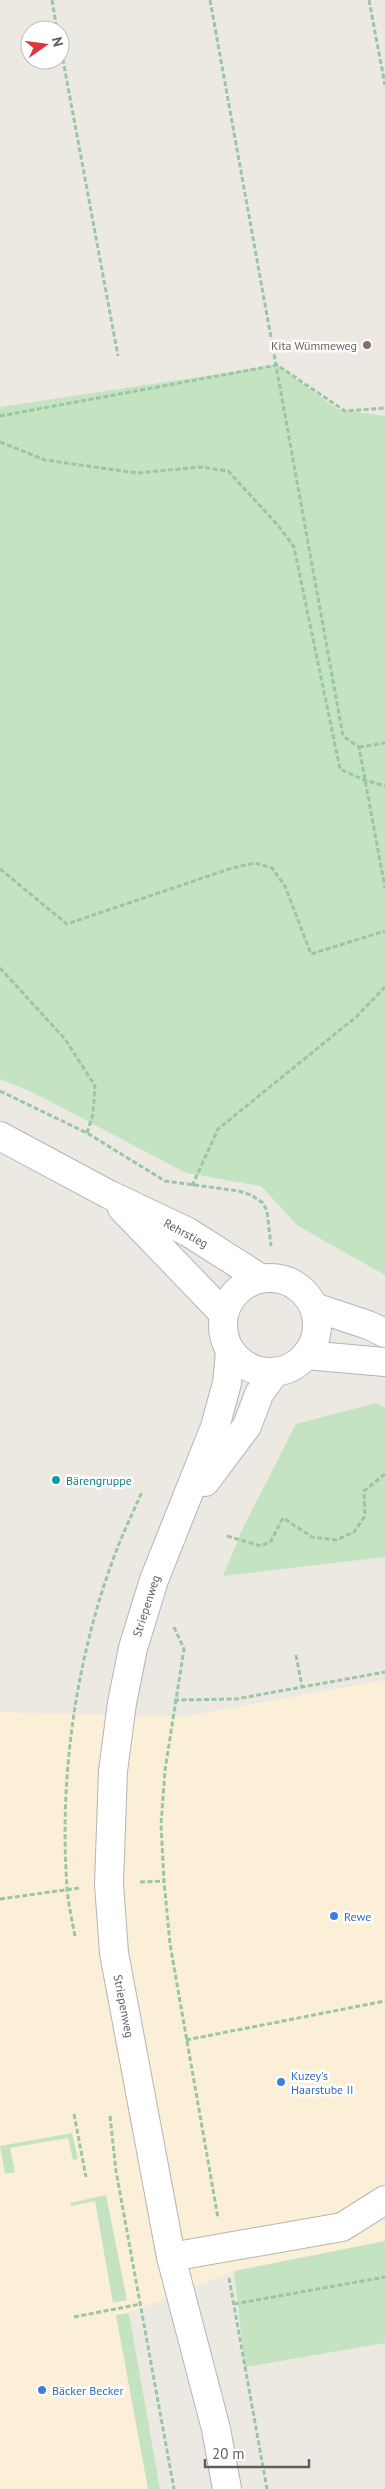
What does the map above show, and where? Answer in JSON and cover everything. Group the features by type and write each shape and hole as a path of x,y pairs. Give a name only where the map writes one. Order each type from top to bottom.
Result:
{"street":[{"name":"Rehrstieg","path":"0,1136 47,1159 108,1194 188,1232 260,1278"},
{"name":"Rehrstieg","path":"108,1194 224,1313"},
{"path":"260,1278 286,1280 298,1286 314,1307 317,1333 306,1355 286,1369 275,1372 251,1369 239,1362 230,1352 224,1340 222,1326 229,1300 247,1282 260,1278"},
{"path":"314,1307 368,1325 385,1333"},
{"name":"Striepenweg","path":"227,2489 216,2429 171,2257 114,1953 110,1916 109,1848 113,1771 122,1703 133,1648 154,1580 215,1427 227,1383 230,1352"},
{"path":"306,1355 385,1362"},
{"name":"Striepenweg","path":"176,1522 237,1436 247,1426 259,1394 275,1372"},
{"path":"171,2257 342,2227 385,2200"}],"path":[{"path":"52,0 55,20"},
{"path":"210,0 344,736 359,747 364,780 384,873 385,888"},
{"path":"369,0 385,85"},
{"path":"65,70 118,356"},
{"path":"0,416 277,365 345,410 385,408"},
{"path":"0,442 45,460 137,473 200,467 228,471 277,524 294,547 340,769 364,780 385,786"},
{"path":"359,747 385,742"},
{"path":"0,869 67,924 232,868 255,863 272,868 285,886 311,954 385,931"},
{"path":"0,968 65,1039 95,1086 93,1114 87,1134"},
{"path":"192,1186 218,1129 356,1017 385,987"},
{"path":"0,1091 17,1097 87,1134 166,1181 239,1191 251,1196 263,1203 270,1227"},
{"path":"227,1536 261,1546 271,1541 283,1518 312,1537 336,1540 354,1532 365,1516 364,1491 385,1474"},
{"path":"184,1649 174,1700 165,1770 161,1825 170,1944 267,2489"},
{"path":"296,1655 302,1687"},
{"path":"174,1700 236,1699 385,1672"},
{"path":"0,1899 38,1894"},
{"path":"186,2040 385,2001"},
{"path":"109,2109 116,2172 174,2489"},
{"path":"74,2114 86,2177"},
{"path":"234,2304 385,2277"},
{"path":"74,2317 141,2304"}],"shaded area":[{"path":"385,1680 385,2241 234,2271 129,2313 160,2489 0,2489 0,1712 181,1717"}],"green space":[{"path":"277,365 337,409 385,416 385,1275 298,1226 261,1186 186,1173 34,1093 0,1079 0,407"},
{"path":"376,1403 385,1408 385,1557 223,1576 243,1528 296,1424"},
{"path":"72,2133 78,2159 73,2160 68,2138 10,2148 15,2172 5,2174 0,2146"},
{"path":"106,2195 127,2300 113,2303 95,2201 71,2206 70,2203"},
{"path":"385,2241 385,2343 245,2367 234,2271"},
{"path":"129,2313 160,2489 148,2489 116,2315"}],"place":[{"name":"Kita Wümmeweg","path":"367,345"},
{"name":"Bärengruppe","path":"56,1480"},
{"name":"Rewe","path":"334,1916"},
{"name":"Kuzey's Haarstube II","path":"281,2082"},
{"name":"Bäcker Becker","path":"42,2390"}]}
